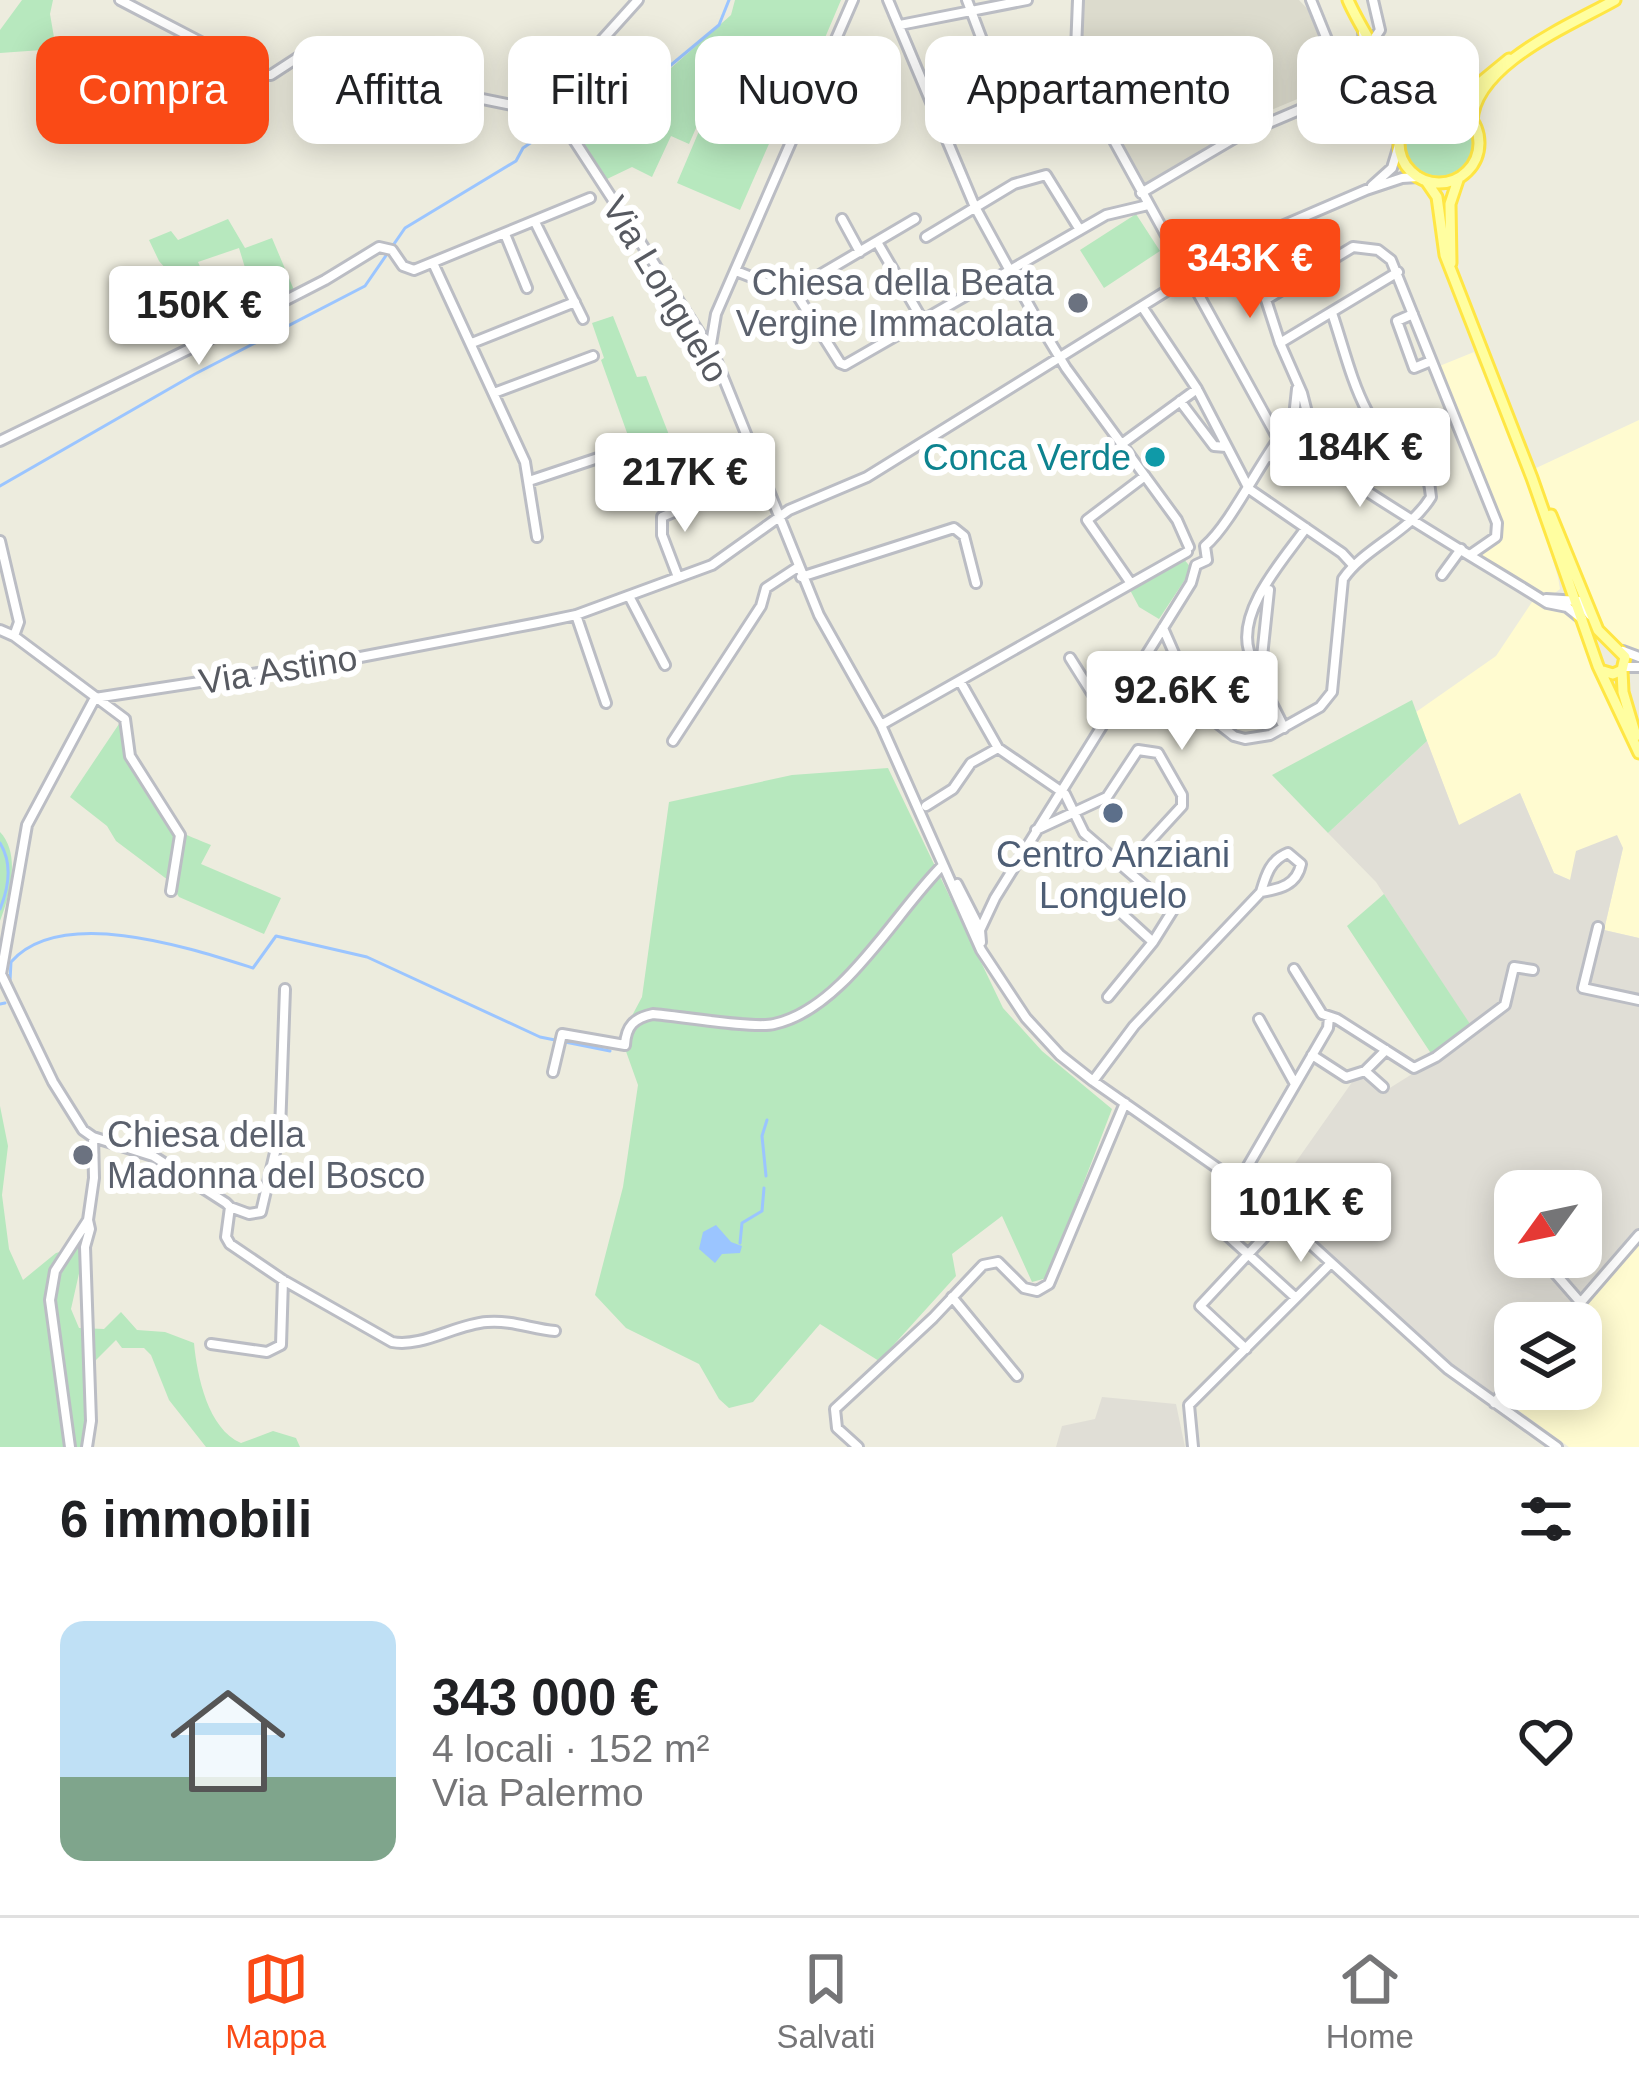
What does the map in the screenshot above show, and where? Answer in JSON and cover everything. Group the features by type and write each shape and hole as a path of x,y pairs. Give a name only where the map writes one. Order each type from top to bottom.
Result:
{"main road":[{"path":"1348,0 1365,36"},
{"path":"1479,84 1504,62 1615,0"},
{"path":"1581,19 1627,0"},
{"path":"1479,96 1527,49"},
{"path":"1452,268 1450,204 1460,177 1477,155 1478,144"},
{"path":"1399,145 1405,165 1437,197 1440,240 1576,601 1611,645 1623,651 1624,692 1639,750"},
{"path":"1422,179 1446,183 1460,177"},
{"path":"1532,478 1557,527 1602,671 1639,750"},
{"path":"1598,656 1611,645"},
{"path":"1602,671 1613,674 1623,669"}],"street":[{"path":"121,0 264,75 272,75 314,47 329,46 443,91 508,103"},
{"path":"605,36 638,0"},
{"path":"715,357 710,336 716,314 853,0"},
{"path":"890,0 975,206 1010,270 1060,358 1208,560 1196,566 1191,583 995,898 980,930 981,950"},
{"path":"898,22 968,5 1027,0"},
{"path":"1078,0 1075,25 1090,97 1277,437"},
{"path":"1311,0 1326,36"},
{"path":"1373,0 1380,30 1375,36"},
{"path":"968,5 980,36"},
{"path":"1363,32 1363,36"},
{"path":"1141,193 1238,136 1297,112"},
{"name":"Via Longuelo","path":"575,144 715,357 800,572 840,657 881,725 981,950 1026,1018 1093,1081 1282,1218 1448,1369 1494,1403"},
{"path":"1366,190 1392,168 1399,145"},
{"path":"926,237 1015,184 1046,175 1080,230"},
{"name":"Via Astino","path":"95,698 350,659 576,615 712,565 789,510 867,477 1246,241 1366,190 1402,178 1422,179"},
{"path":"0,441 388,248 409,270 590,198"},
{"path":"736,271 797,295 844,365 1106,214 1148,205"},
{"path":"797,295 801,286 915,219"},
{"path":"842,220 860,252"},
{"path":"535,222 583,319"},
{"path":"505,234 527,288"},
{"path":"881,725 1195,547 1227,524 1298,409 1297,389 1246,241"},
{"path":"877,242 922,321"},
{"path":"1267,299 1352,247 1378,250 1398,272 1497,523 1496,537 1470,555"},
{"path":"433,263 525,462 537,537"},
{"path":"1280,343 1398,272"},
{"path":"472,343 574,302"},
{"path":"1142,308 1197,389 1250,489 1353,565"},
{"path":"689,312 705,326 716,314"},
{"path":"1163,628 1192,701 1234,736 1245,739 1284,728 1321,707 1332,692 1343,579 1353,565 1414,519 1431,497 1425,471 1412,450 1377,426 1367,411 1332,313"},
{"path":"1413,314 1397,321 1414,368 1432,361"},
{"path":"494,393 593,357"},
{"path":"1123,443 1197,389"},
{"path":"1297,389 1317,447 1331,465"},
{"path":"1180,401 1214,446 1226,447"},
{"path":"1269,418 1279,426 1301,417 1310,426"},
{"path":"1291,421 1288,432 1331,465 1540,598 1587,618"},
{"path":"1269,457 1283,443 1307,438 1310,426"},
{"path":"529,482 626,449"},
{"path":"1130,582 1087,520 1145,476"},
{"path":"678,577 662,536 662,517 706,498"},
{"path":"1284,728 1260,678 1246,633 1269,582 1306,528"},
{"path":"673,741 761,606 766,588 800,572 958,529 976,583"},
{"path":"0,541 19,622 14,636"},
{"path":"1195,547 1189,561 1196,566"},
{"path":"1442,575 1461,549"},
{"path":"1559,600 1567,574"},
{"path":"1260,678 1269,582"},
{"path":"629,596 665,665"},
{"path":"1540,598 1576,601"},
{"path":"576,615 606,703"},
{"path":"0,630 126,721 130,757 180,835 171,891"},
{"path":"1623,651 1639,657"},
{"path":"1070,658 1107,717"},
{"path":"1623,669 1639,667"},
{"path":"960,681 998,748 1060,791 1084,833 1173,910 1153,943 1108,997"},
{"path":"95,698 27,825 1,974 72,1116 93,1137 152,1156 230,1207 249,1214 260,1212 276,1156 285,989"},
{"path":"926,806 953,789 971,763 998,748"},
{"path":"1036,830 1107,797 1138,750 1157,753 1182,795 1182,806 1126,867"},
{"name":"Via Longuelo","path":"932,843 980,930"},
{"path":"1093,1081 1134,1026 1262,892 1267,869 1280,856 1296,858 1301,864 1299,874 1285,888 1262,892"},
{"path":"553,1072 562,1034 625,1045 629,1025 653,1014 770,1026 796,1017 827,997 942,866"},
{"path":"951,882 968,901 981,904 995,898"},
{"path":"1119,911 1153,943"},
{"path":"1598,927 1583,988 1639,1000"},
{"path":"1294,968 1322,1014 1411,1067 1420,1067 1505,1005 1514,967 1533,970"},
{"path":"1238,1183 1328,1028 1329,1017"},
{"path":"1259,1019 1295,1084"},
{"path":"1312,1055 1346,1077 1365,1071 1386,1049"},
{"path":"1365,1071 1383,1087"},
{"path":"858,1447 833,1418 843,1399 990,1262 1003,1265 1027,1290 1046,1287 1125,1103"},
{"path":"87,1447 91,1383 85,1238 94,1178 93,1137"},
{"path":"230,1207 226,1238 283,1280 400,1344 483,1322 524,1323 555,1331"},
{"path":"1246,1348 1200,1306 1282,1218"},
{"path":"70,1447 50,1300 55,1271 88,1220"},
{"path":"1582,1302 1639,1235"},
{"path":"1228,1236 1296,1298"},
{"path":"1193,1447 1189,1405 1331,1263"},
{"path":"1559,1278 1580,1302"},
{"path":"212,1344 267,1352 281,1345 283,1280"},
{"path":"952,1297 1017,1376"},
{"name":"Via Longuelo","path":"1504,1410 1557,1447"},
{"path":"1535,1447 1545,1440"}],"shaded area":[{"path":"1084,0 1299,0 1319,21 1324,36 1297,36 1297,99 1273,109 1273,36 1082,36"},
{"path":"1122,144 1216,144 1143,187"},
{"path":"1474,352 1529,483 1558,577 1560,589 1551,596 1542,597 1476,556 1501,533 1437,367"},
{"path":"1639,420 1639,654 1601,630 1534,469"},
{"path":"1534,599 1567,611 1582,624 1639,760 1639,938 1604,930 1623,848 1570,880 1554,873 1520,793 1459,826 1416,712 1496,656"},
{"path":"1427,741 1459,825 1520,793 1554,873 1570,880 1576,851 1617,835 1623,848 1604,930 1639,938 1639,1232 1602,1275 1602,1170 1494,1170 1494,1278 1599,1278 1578,1302 1494,1302 1494,1400 1449,1368 1267,1203 1355,1078 1370,1078 1385,1091 1476,1034 1376,882 1328,833"},
{"path":"1639,1238 1639,1447 1569,1447 1518,1410 1602,1410 1602,1302 1585,1302"},
{"path":"1102,1397 1176,1404 1185,1447 1056,1447 1062,1426 1095,1419"}],"green space":[{"path":"22,0 53,0 54,36 36,36 36,50 0,53 0,30"},
{"path":"735,0 841,0 826,36 707,36 731,15"},
{"path":"695,47 695,130 689,144 671,136 671,68"},
{"path":"695,141 769,144 740,210 677,183"},
{"path":"584,144 667,144 652,177 632,167 607,179"},
{"path":"1406,144 1472,144 1463,167 1452,174 1426,174 1408,156"},
{"path":"1136,214 1160,251 1104,288 1080,250"},
{"path":"228,219 245,248 272,238 294,290 257,307 239,248 198,262 226,325 200,339 174,278 149,240 171,231 178,240"},
{"path":"613,316 637,377 646,376 671,440 665,445 682,470 747,458 748,462 646,486 592,323"},
{"path":"1183,558 1192,569 1159,619 1139,607 1130,590"},
{"path":"1412,700 1427,741 1328,833 1272,775"},
{"path":"121,721 133,764 156,808 176,829 211,845 201,864 281,898 264,934 179,897 168,880 116,841 107,826 70,797"},
{"path":"888,768 1003,1008 1042,1051 1112,1109 1047,1278 1032,1282 1002,1216 952,1254 956,1276 879,1361 820,1324 753,1402 729,1408 699,1364 626,1328 595,1295 623,1187 638,1085 623,1043 642,997 669,802 792,775"},
{"path":"0,832 12,863 0,921"},
{"path":"1384,894 1472,1027 1432,1055 1347,926"},
{"path":"0,1106 8,1146 2,1195 9,1249 23,1280 56,1253 79,1247 80,1269 71,1309 79,1328 104,1329 121,1312 137,1330 165,1332 194,1343 206,1400 230,1436 241,1443 273,1431 296,1438 300,1447 206,1447 169,1400 151,1355 144,1348 122,1348 116,1340 85,1371 85,1447 0,1447"}],"water":[{"path":"716,1225 731,1242 742,1246 740,1253 722,1254 715,1263 699,1249 703,1232"}],"waterway":[{"path":"671,65 719,25 729,0"},
{"path":"0,486 195,374 365,286 405,228 516,161 529,144"},
{"path":"0,843 8,876 0,909"},
{"path":"10,981 11,962 33,945 61,936 127,936 253,968 276,936 367,957 540,1037 610,1051"},
{"path":"0,1004 5,1003"},
{"path":"766,1176 762,1136 767,1120"},
{"path":"740,1243 742,1223 762,1211 764,1188"}],"place":[{"name":"Chiesa della Beata Vergine Immacolata","path":"1078,303"},
{"name":"Conca Verde","path":"1155,457"},
{"name":"Centro Anziani Longuelo","path":"1113,813"},
{"name":"Chiesa della Madonna del Bosco","path":"83,1155"}]}
